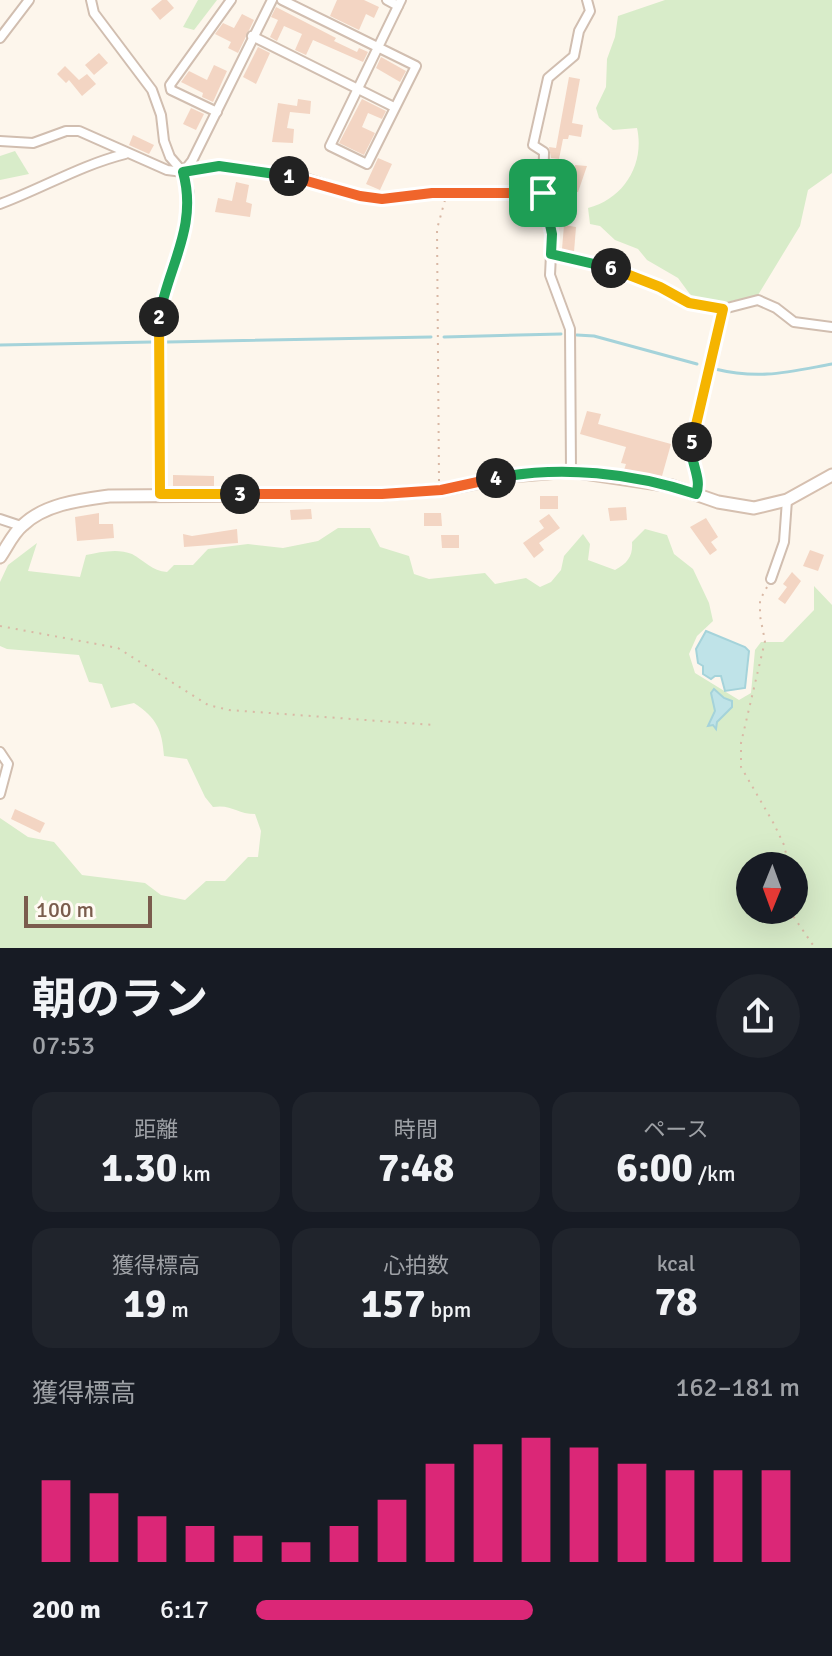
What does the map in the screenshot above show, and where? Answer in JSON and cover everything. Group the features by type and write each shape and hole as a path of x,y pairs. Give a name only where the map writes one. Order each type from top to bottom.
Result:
{"main road":[{"path":"0,557 21,526 33,517 68,502 109,496 382,494 441,490 510,476 571,471 672,486 734,506 754,508 787,500 832,475"}],"street":[{"path":"0,38 29,0"},
{"path":"91,0 94,13 152,90 161,115 164,141 170,157 183,172 189,193 182,244 163,295 159,317 160,494"},
{"path":"217,112 171,90 170,85 231,0"},
{"path":"183,172 192,161 272,0"},
{"path":"282,0 379,47 416,66 367,164 330,146 358,90 379,47 400,3 387,0"},
{"path":"571,471 570,329 550,275 552,234 543,193 544,152 533,145 548,78 574,56 579,31 590,11 587,0"},
{"path":"252,36 394,107"},
{"path":"0,141 33,143 66,131 79,131 167,170 183,172 219,166 264,172 308,179 360,196 382,199 447,194 543,193"},
{"path":"0,204 27,194 53,179 126,154"},
{"path":"551,254 606,266 660,287 689,303 723,309 758,300 776,308 794,322 832,327"},
{"path":"771,579 784,542 787,500"},
{"path":"0,519 21,526"},
{"path":"0,752 8,764 0,794"}],"path":[{"path":"441,490 436,332 437,229 447,194"},
{"path":"696,494 699,487 690,451 723,309"},
{"path":"771,579 760,600 765,641 760,673 741,743 741,767 786,852"},
{"path":"0,626 118,648 208,705 229,710 434,725"},
{"path":"799,924 815,948"}],"green space":[{"path":"198,0 217,0 194,30 183,27"},
{"path":"665,0 832,0 832,173 808,190 800,226 758,295 723,303 692,297 678,278 647,260 638,249 615,240 600,226 590,224 588,208 612,197 621,188 635,167 638,154 637,128 613,130 599,118 596,108 606,87 607,59 618,16"},
{"path":"15,151 29,174 0,180 0,156"},
{"path":"338,528 370,528 380,547 409,556 414,574 429,579 485,573 495,584 526,578 540,587 551,582 561,570 564,556 583,534 590,544 588,560 615,570 629,559 632,542 645,529 667,535 674,554 693,569 709,603 713,621 697,636 689,654 695,673 739,700 751,693 755,650 761,642 783,642 814,610 814,586 832,605 832,948 0,948 0,818 28,837 54,842 82,875 145,883 161,895 185,900 206,881 225,881 248,857 258,857 261,831 255,814 213,807 187,759 164,756 160,732 148,714 134,703 111,708 102,684 89,682 79,655 0,646 0,582 8,565 37,543 28,571 80,577 86,555 103,552 127,552 153,568 167,572 174,565 193,565 208,549 248,544 283,548 318,541"}],"water":[{"path":"706,631 749,651 745,688 725,691 721,676 711,679 703,674 696,649"},
{"path":"714,689 732,701 732,707 717,722 716,729 713,725 708,726 715,711 711,693"}],"building":[{"path":"162,0 167,0 174,8 160,20 151,9"},
{"path":"337,0 364,0 379,7 374,18 366,14 359,30 330,16"},
{"path":"276,7 336,38 334,41 357,52 359,48 368,52 363,62 313,40 306,55 295,50 302,34 284,26 277,41 270,37 278,20 271,17"},
{"path":"242,14 254,20 238,53 228,48 231,42 215,34 223,23 234,28"},
{"path":"258,47 270,53 256,84 243,77"},
{"path":"99,53 108,63 94,75 85,65"},
{"path":"381,57 406,71 400,82 376,68"},
{"path":"214,65 227,71 213,102 181,82 189,71 207,80"},
{"path":"65,66 79,80 87,74 96,84 82,96 69,80 66,83 57,74"},
{"path":"569,77 580,79 572,123 583,125 581,137 569,135 568,139 563,139 559,159 551,158 549,147 556,148"},
{"path":"298,99 311,101 310,114 290,112 287,128 294,129 293,143 272,142 278,103 297,106"},
{"path":"362,99 386,111 382,119 368,113 362,127 375,133 364,155 339,143"},
{"path":"191,108 204,114 196,130 183,124"},
{"path":"133,135 154,145 149,154 129,145"},
{"path":"378,158 392,164 380,190 366,184"},
{"path":"575,165 587,166 578,192 550,191 551,181 573,181"},
{"path":"236,182 249,185 246,202 252,204 250,217 215,212 218,198 232,201"},
{"path":"564,225 576,227 574,252 562,249"},
{"path":"587,411 601,414 598,424 671,444 662,476 624,470 626,464 621,463 626,447 580,434"},
{"path":"173,475 214,476 214,487 173,487"},
{"path":"540,496 558,496 558,509 540,509"},
{"path":"626,507 627,520 610,521 608,508"},
{"path":"311,509 312,519 291,520 290,510"},
{"path":"99,513 99,524 113,524 114,538 77,541 75,517"},
{"path":"424,513 441,513 442,526 424,526"},
{"path":"549,514 560,528 539,543 544,550 534,558 523,543 544,528 539,521"},
{"path":"706,518 718,537 711,542 717,550 710,555 690,527"},
{"path":"237,529 238,543 184,547 183,534 192,536"},
{"path":"441,535 459,535 459,548 442,548"},
{"path":"810,550 824,555 818,571 803,566"},
{"path":"792,572 801,581 785,604 778,599 787,587 783,584"},
{"path":"15,809 45,823 40,833 11,819"}],"waterway":[{"path":"444,337 561,334"},
{"path":"577,335 594,336 697,364"},
{"path":"167,342 431,337"},
{"path":"0,345 152,342"},
{"path":"715,369 760,374 832,364"}],"route":[{"path":"219,166 279,174 382,199 432,193 543,193 552,234 551,254 606,266 660,287 689,303 723,309 690,451 699,487 696,494 672,486 571,471 510,476 441,490 382,494 160,494 159,317 187,219 189,193 183,172 219,166"}]}
